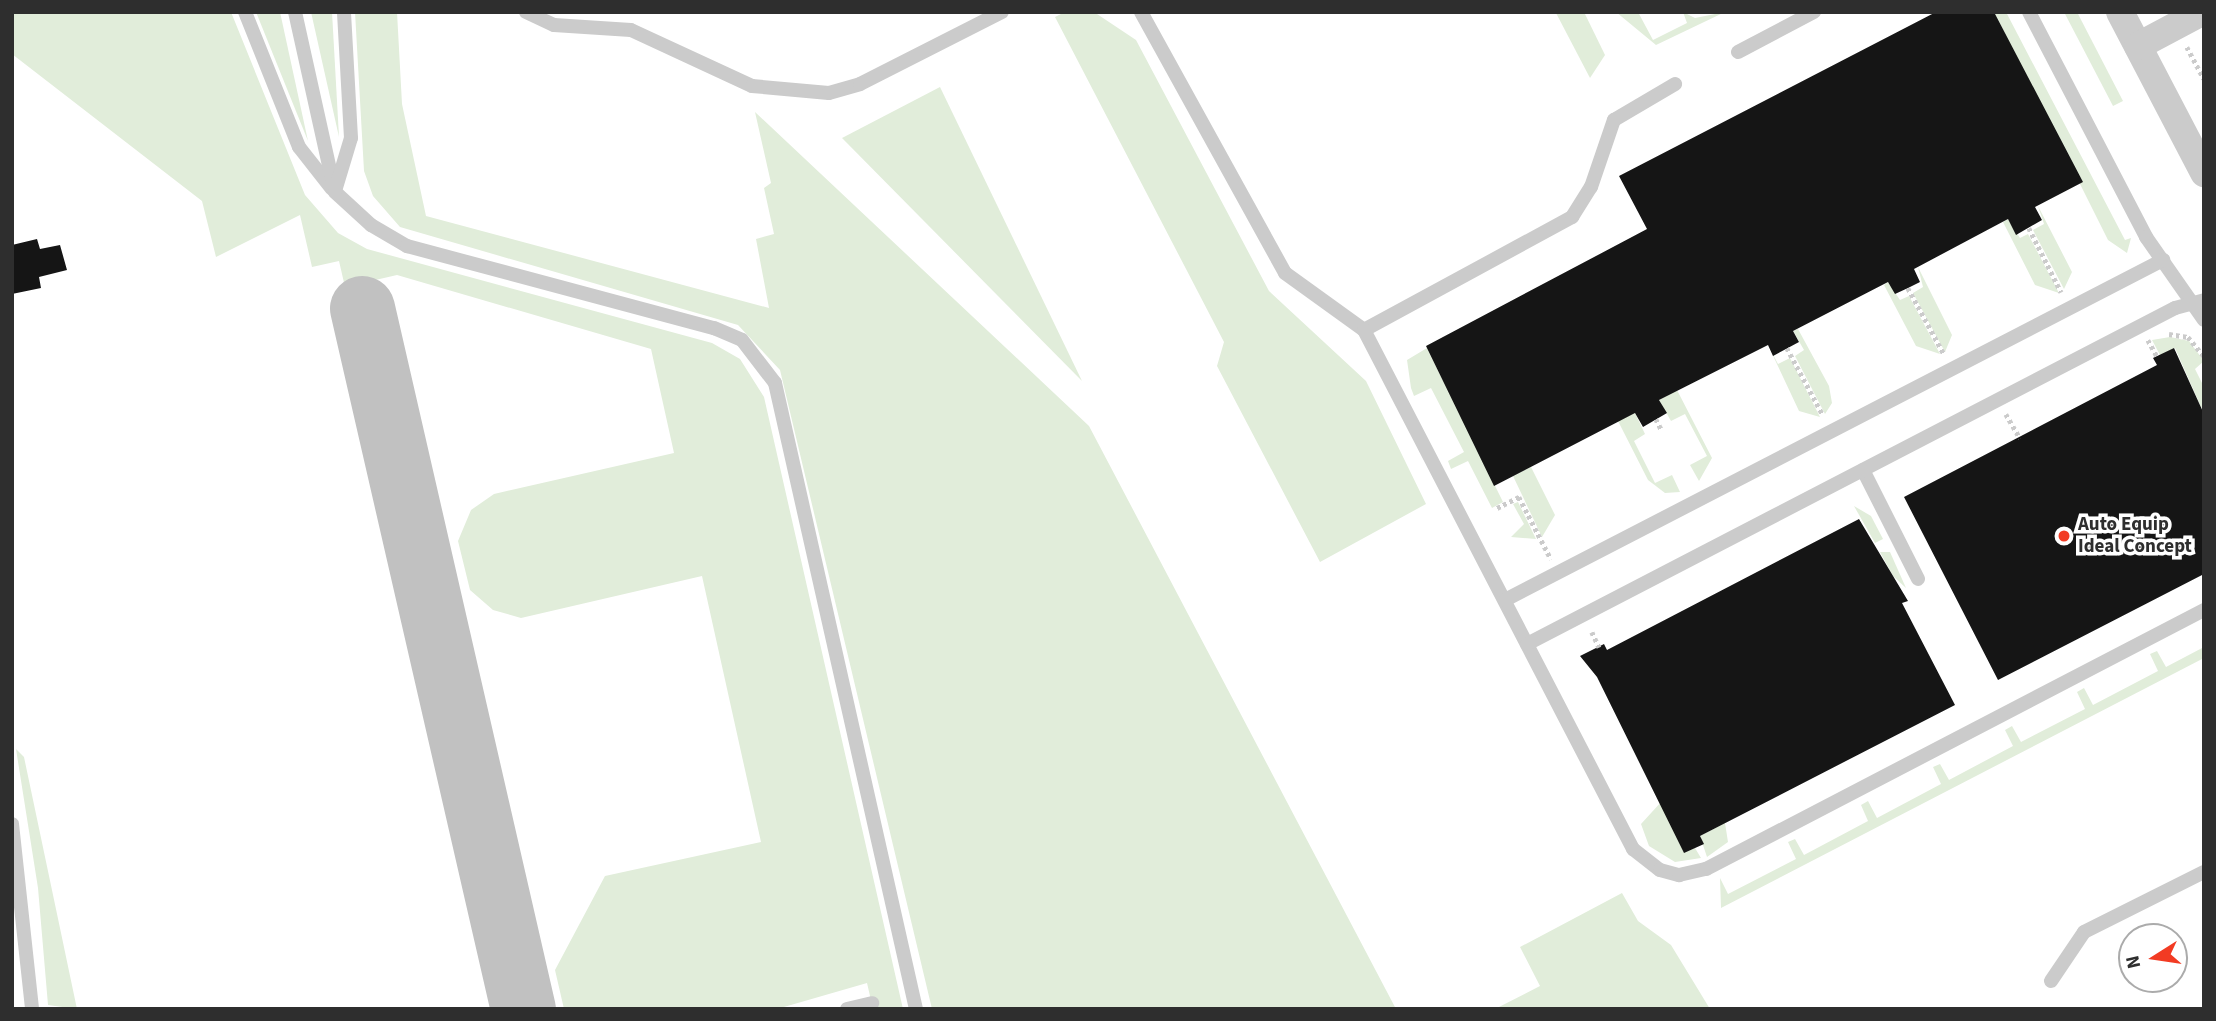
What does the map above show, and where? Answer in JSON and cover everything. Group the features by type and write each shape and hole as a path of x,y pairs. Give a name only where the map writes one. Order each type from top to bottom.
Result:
{"street":[{"path":"2120,12 2204,173"},
{"path":"2138,46 2202,12"}],"lane":[{"path":"245,12 299,147 335,192 407,246 714,328 742,340 761,360 778,396 916,1009"},
{"path":"295,12 335,192"},
{"path":"335,192 351,138 344,12"},
{"path":"526,12 554,25 643,34 714,74 752,86 829,93 860,84 1002,12"},
{"path":"1141,12 1285,273 1364,330 1633,849 1648,864 1679,875 1706,869 2204,610"},
{"path":"1738,52 1814,12"},
{"path":"2029,12 2163,260 2200,302 2204,320"},
{"path":"1364,330 1572,217 1591,187 1614,120 1675,84"},
{"path":"1505,600 2163,260"},
{"path":"1527,644 2175,308 2200,302"},
{"path":"1863,470 1918,579"},
{"path":"12,824 32,1009"},
{"path":"2051,981 2084,932 2204,872"},
{"path":"847,1009 872,1003"}],"path":[{"path":"2187,47 2204,79"},
{"path":"2029,228 2070,307"},
{"path":"1908,288 1951,369"},
{"path":"2148,339 2178,334 2193,340 2204,356"},
{"path":"1656,419 1661,429"},
{"path":"1497,508 1519,497 1559,572"}],"green space":[{"path":"12,12 231,12 305,195 338,233 367,249 712,343 740,359 764,397 903,1009 873,1009 867,983 777,1009 564,1009 555,970 605,876 761,842 702,576 521,618 493,610 470,590 458,541 471,510 494,494 674,453 651,349 397,275 345,287 339,261 312,267 300,215 216,257 202,201 12,54"},
{"path":"256,12 280,12 308,141"},
{"path":"311,12 332,12 339,137"},
{"path":"355,12 397,12 402,104 426,216 769,308 756,239 774,234 764,188 771,183 755,112 1089,426 1396,1009 932,1009 780,370 738,325 400,227 373,196 364,171"},
{"path":"1065,12 1094,12 1136,40 1269,291 1366,381 1426,504 1320,562 1217,366 1224,342 1055,17"},
{"path":"1584,12 1605,55 1590,78 1556,13"},
{"path":"1616,12 1638,12 1653,40 1687,23 1683,12 1695,18 1725,12 1656,45"},
{"path":"1994,12 2006,12 2125,240 2131,238 2127,253 2108,240"},
{"path":"2064,12 2077,12 2123,101 2113,106"},
{"path":"940,87 1082,381 842,138"},
{"path":"2038,206 2072,272 2064,289 2033,230 2044,224"},
{"path":"2008,219 2020,238 2028,234 2059,293 2035,285 2003,222"},
{"path":"1918,267 1952,335 1945,352 1913,293 1923,287"},
{"path":"1888,282 1900,300 1909,296 1940,354 1916,346 1884,285"},
{"path":"1798,329 1829,386 1832,403 1825,414 1795,356 1804,350 1793,331"},
{"path":"2170,337 2189,341 2204,361 2195,369 2204,387 2204,414 2175,348 2160,355 2152,340"},
{"path":"1768,345 1778,364 1790,358 1820,417 1799,411"},
{"path":"1427,348 1503,502 1492,508 1468,461 1451,469 1448,461 1464,452 1431,388 1414,396 1407,360"},
{"path":"1677,390 1712,458 1699,481 1690,465 1707,456 1685,414 1671,421 1659,400"},
{"path":"1635,413 1645,434 1634,441 1655,483 1672,475 1680,492 1665,493 1648,480 1618,421"},
{"path":"1531,467 1555,515 1542,537 1513,476"},
{"path":"1518,502 1536,539 1511,537 1524,524 1513,504"},
{"path":"1854,506 1871,516 1883,539 1875,543"},
{"path":"1880,552 1890,552 1906,588 1893,576"},
{"path":"2204,647 2204,658 1721,908 1720,878 1728,894 1796,859 1788,842 1795,839 1804,855 1868,821 1861,805 1868,801 1877,818 1941,784 1933,767 1940,764 1949,780 2013,746 2005,730 2012,726 2021,742 2085,709 2077,692 2084,688 2093,705 2158,671 2150,654 2157,651 2166,667"},
{"path":"16,749 24,757 77,1009 48,1005 38,888"},
{"path":"1662,801 1684,852 1695,848 1701,858 1675,862 1649,846 1641,824"},
{"path":"1725,823 1728,842 1707,857 1700,836"},
{"path":"1622,893 1638,921 1671,945 1710,1009 1495,1009 1540,986 1520,947"}],"building":[{"path":"1936,12 1994,12 2083,182 2035,207 2042,220 2016,235 2008,219 1914,269 1920,282 1895,294 1888,282 1793,331 1799,342 1773,356 1768,345 1659,400 1667,413 1643,427 1635,413 1494,486 1426,346 1647,229 1619,176"},
{"path":"37,239 40,249 60,245 67,270 39,277 41,288 12,294 12,245"},
{"name":"Auto Equip Ideal Concept","path":"2174,348 2204,414 2204,574 1998,680 1904,497 2157,365 2153,358"},
{"path":"1859,519 1908,601 1902,603 1955,705 1700,836 1704,844 1684,853 1597,677 1580,656 1604,644 1607,650"}],"taxiway":[{"path":"362,308 523,1009"}],"place":[{"name":"Auto Equip Ideal Concept","path":"2064,536"}]}
